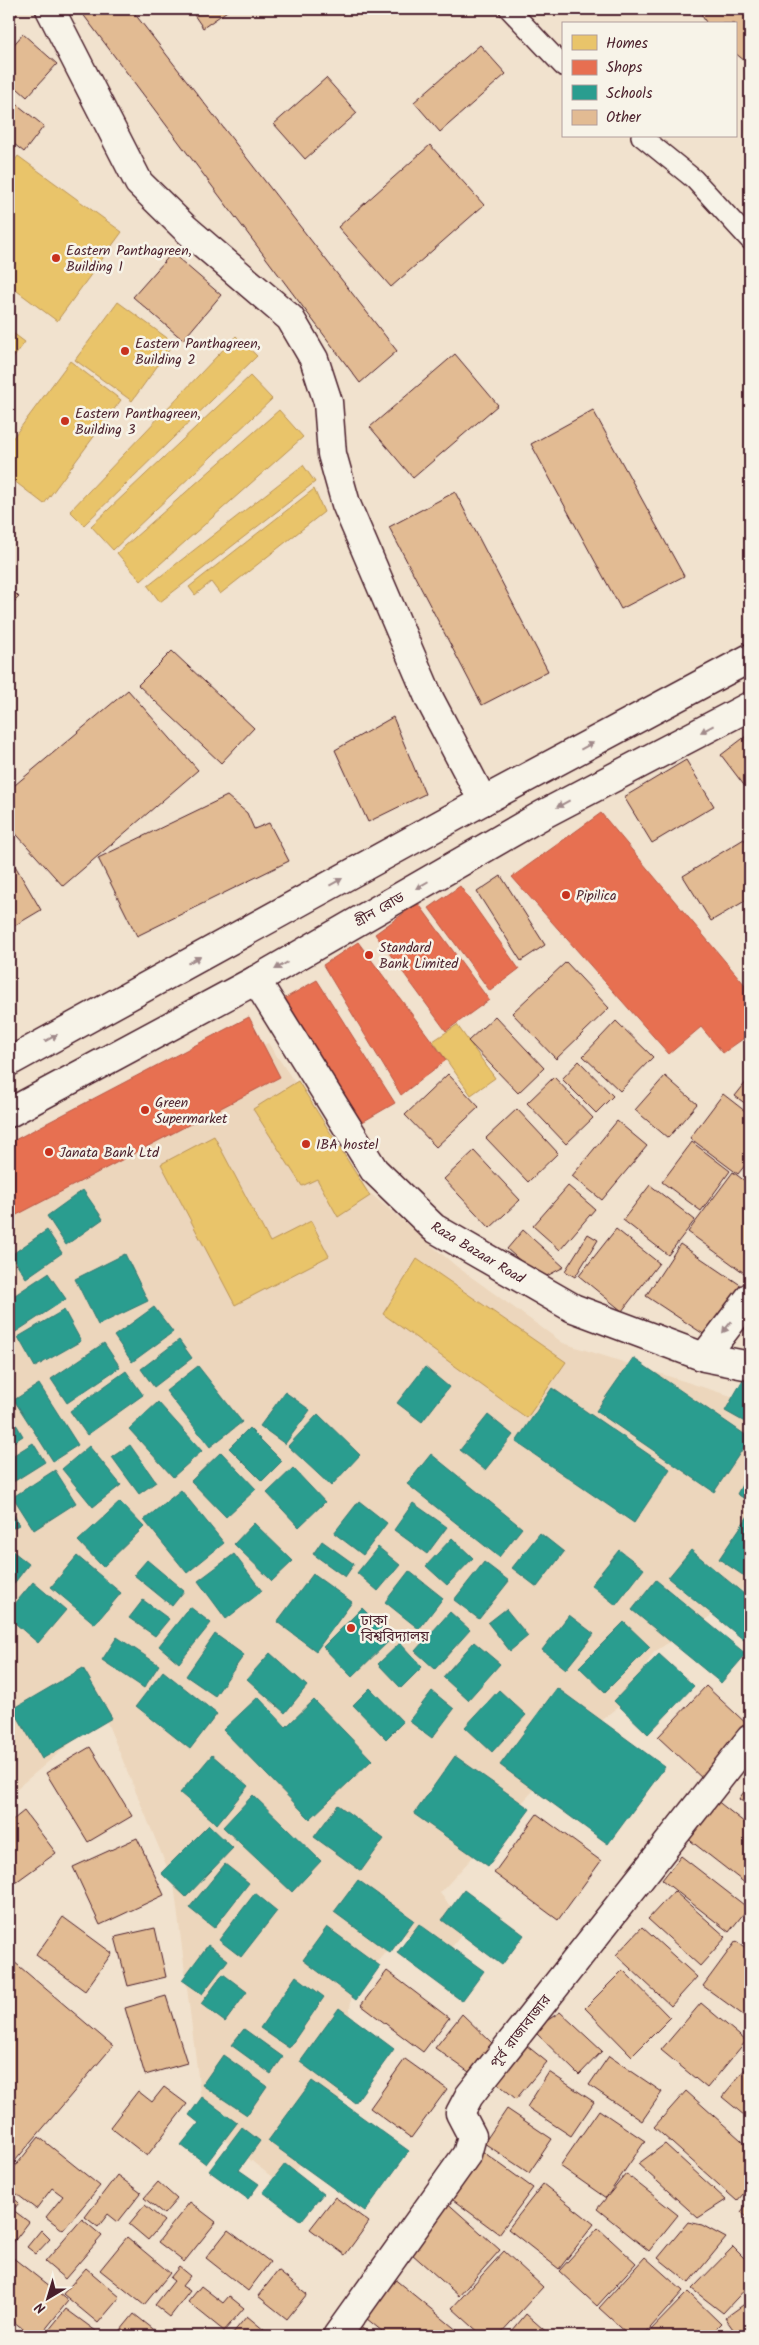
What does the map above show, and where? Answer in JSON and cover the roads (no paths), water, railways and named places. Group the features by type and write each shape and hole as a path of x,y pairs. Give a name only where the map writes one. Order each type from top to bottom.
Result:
{"street":[{"path":"50,9 139,184 186,230 290,318 314,359 328,402 332,454 346,504 430,700 483,801"},
{"path":"9,1062 483,801 750,658"},
{"name":"গ্রীন রোড","path":"9,1113 256,980 544,814 750,706"},
{"name":"Raza Bazaar Road","path":"256,980 374,1170 434,1228 573,1308 704,1357 750,1366"},
{"path":"704,1357 750,1297"},
{"name":"পূর্ব রাজাবাজার","path":"337,2336 466,2154 472,2136 460,2113 469,2096 750,1740"}],"lane":[{"path":"509,9 562,65"},
{"path":"643,138 694,179 750,240"}],"place":[{"name":"Eastern Panthagreen, Building 1","path":"56,258"},
{"name":"Eastern Panthagreen, Building 2","path":"125,351"},
{"name":"Eastern Panthagreen, Building 3","path":"65,421"},
{"name":"Pipilica","path":"566,895"},
{"name":"Standard Bank Limited","path":"369,955"},
{"name":"Green Supermarket","path":"145,1110"},
{"name":"IBA hostel","path":"306,1144"},
{"name":"Janata Bank Ltd","path":"49,1152"},
{"name":"ঢাকা বিশ্ববিদ্যালয়","path":"351,1628"}]}
